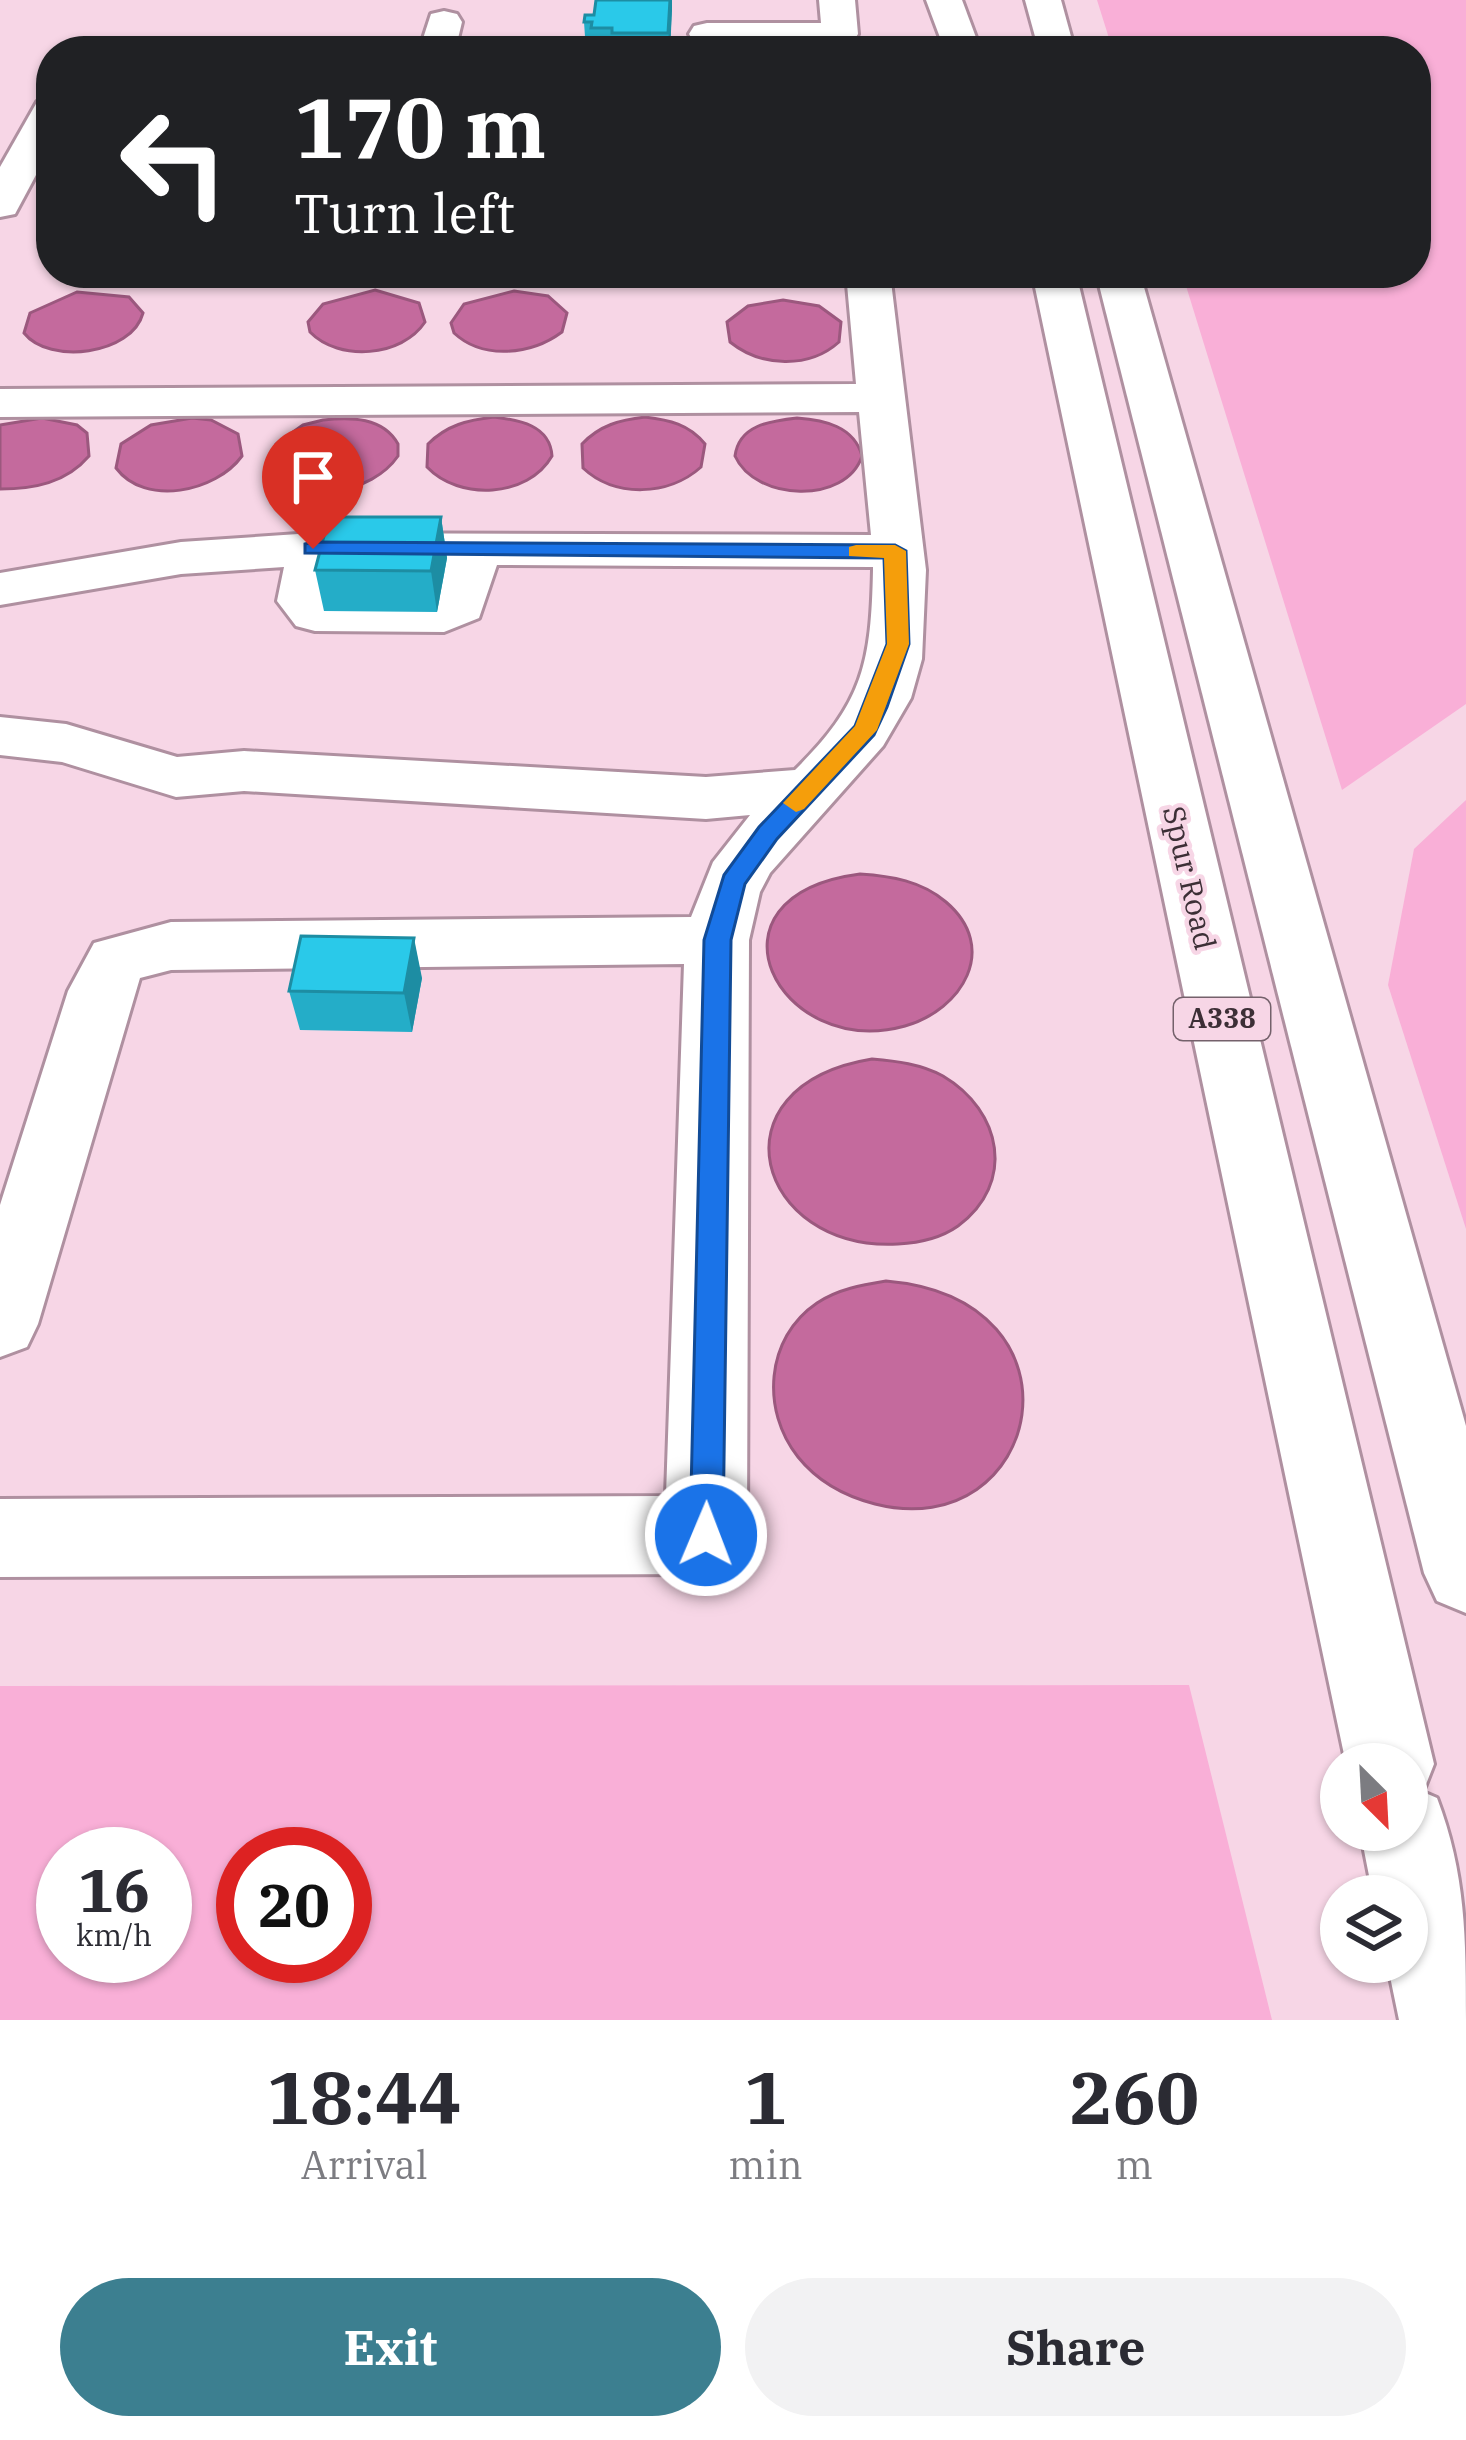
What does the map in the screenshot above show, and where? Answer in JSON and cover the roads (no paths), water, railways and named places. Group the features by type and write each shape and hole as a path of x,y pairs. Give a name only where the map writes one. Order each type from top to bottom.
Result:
{"main road":[{"path":"944,0 957,36"},
{"path":"1043,0 1053,36"},
{"path":"707,34 842,28"},
{"path":"0,205 36,138"},
{"path":"0,1538 706,1535 717,940 733,882 768,833 866,730 898,644 895,551 870,288"},
{"path":"1037,288 1091,439"},
{"name":"Spur Road","path":"1057,288 1385,1743"},
{"name":"A338","path":"1122,288 1466,1574"},
{"path":"0,403 881,398"},
{"path":"0,589 181,558 313,549 304,601 315,614 444,615 460,606 475,550 895,551"},
{"path":"0,736 66,743 176,777 244,771 706,798 809,789"},
{"path":"0,1324 101,991 117,961 171,946 717,940"},
{"path":"1410,1851 1447,2020"}]}
